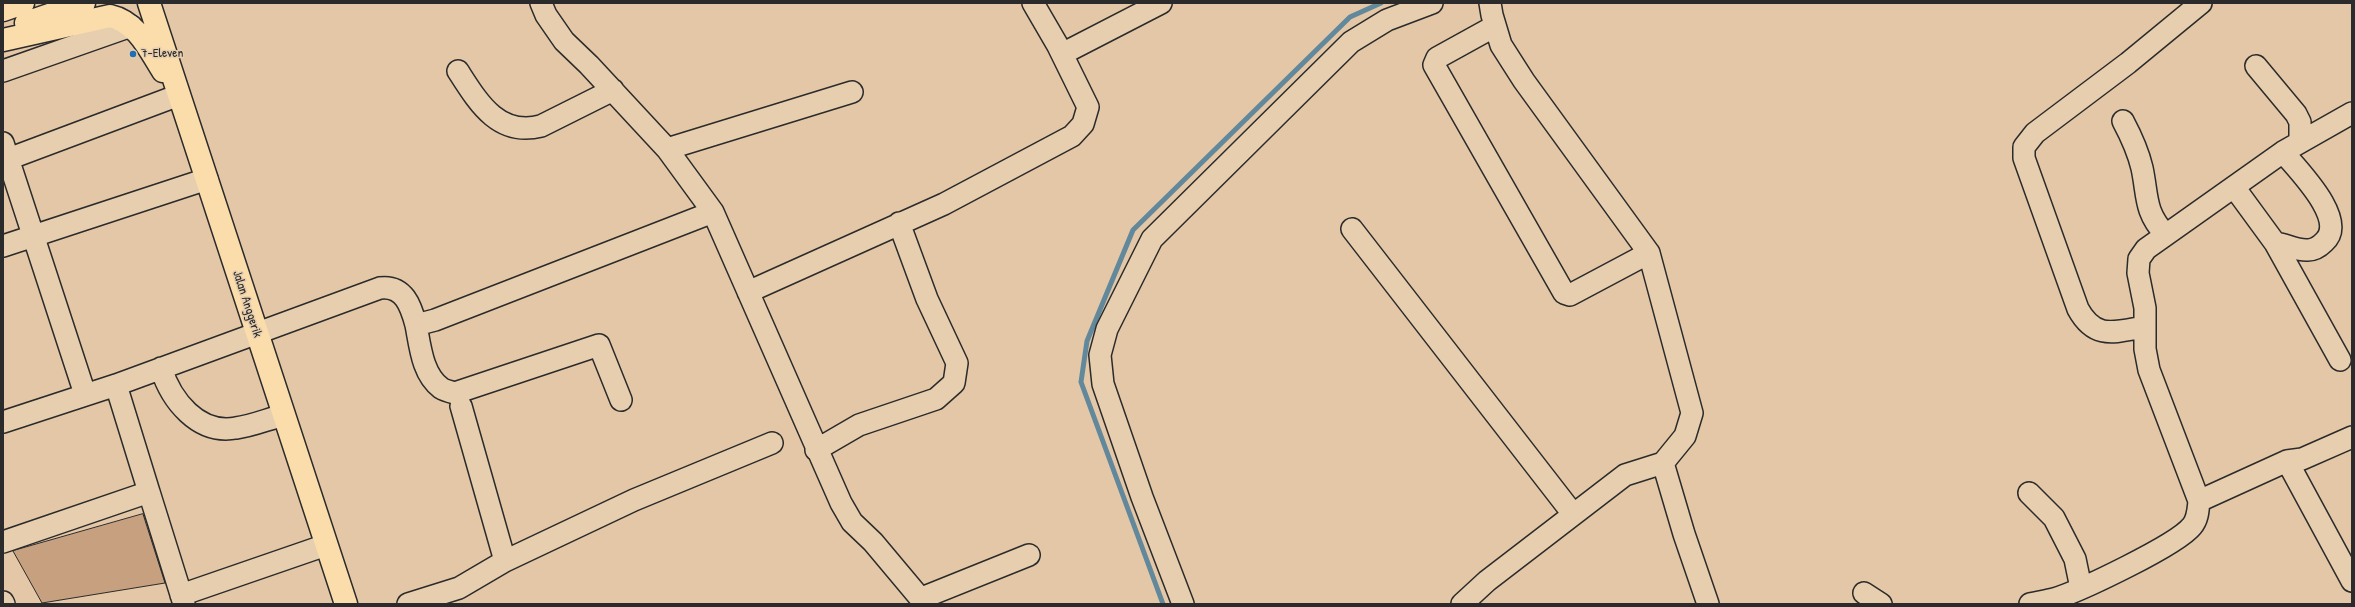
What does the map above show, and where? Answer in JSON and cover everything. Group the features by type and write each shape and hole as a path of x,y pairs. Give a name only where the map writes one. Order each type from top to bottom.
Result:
{"main road":[{"path":"3,10 23,3"},
{"path":"3,32 84,3"},
{"name":"Jalan Anggerik","path":"149,3 346,604"},
{"path":"160,36 163,3"},
{"path":"3,40 42,33 99,17 110,16 121,19 131,26 144,41 179,95"}],"street":[{"path":"541,3 546,16 564,41 613,90 667,149 713,212 786,376 816,450 840,503 852,522 873,542 924,601 1029,555"},
{"path":"748,292 944,204 1072,136 1083,124 1088,107 1062,54 1033,3"},
{"path":"1062,54 1161,3"},
{"path":"1183,604 1142,497 1103,384 1100,355 1107,329 1152,239 1351,42 1386,20 1432,3"},
{"path":"1462,604 1487,581 1625,475 1663,463 1685,436 1692,413 1649,253 1524,81 1501,45 1490,3"},
{"path":"2144,328 2109,332 2097,331 2086,323 2078,309 2024,158 2024,147 2035,133 2128,63 2201,3"},
{"path":"3,71 131,26"},
{"path":"1495,26 1437,58 1434,65 1564,293 1570,295 1649,253"},
{"path":"2256,66 2296,114 2300,122 2291,146"},
{"path":"458,71 484,107 497,120 513,128 528,130 541,126 613,90"},
{"path":"667,149 852,92"},
{"path":"85,394 34,236 5,155 179,95"},
{"path":"2030,604 2060,600 2179,538 2192,527 2198,516 2199,501 2149,370 2144,349 2145,308 2138,273 2139,259 2146,249 2165,234 2291,146 2352,113"},
{"path":"2124,121 2135,144 2142,168 2149,211 2156,224 2165,234"},
{"path":"2275,242 2308,250 2318,247 2328,238 2331,226 2328,213 2320,197 2291,146"},
{"path":"3,246 206,179"},
{"path":"2234,187 2275,242 2340,360"},
{"path":"416,325 435,320 713,212"},
{"path":"816,450 859,425 936,399 954,383 956,363 927,299 899,223"},
{"path":"1352,229 1574,514"},
{"path":"3,422 116,385 385,288 400,293 408,300 416,325 423,359 430,375 441,388 455,393 599,345 621,400"},
{"path":"161,368 167,387 178,402 194,418 215,428 235,429 284,414"},
{"path":"116,385 183,600 326,545"},
{"path":"461,406 505,562"},
{"path":"2199,501 2287,461 2302,458 2352,437"},
{"path":"408,604 459,588 505,562 634,500 772,443"},
{"path":"2287,461 2352,581"},
{"path":"1663,463 1684,534 1708,604"},
{"path":"3,542 149,492"},
{"path":"2029,493 2054,518 2075,559 2081,588"},
{"path":"1864,593 1881,604"}],"building":[{"path":"143,514 165,583 42,603 13,551"}],"waterway":[{"path":"1163,604 1081,382 1087,341 1133,230 1350,17 1381,3"}],"place":[{"name":"7-Eleven","path":"133,54"}]}
